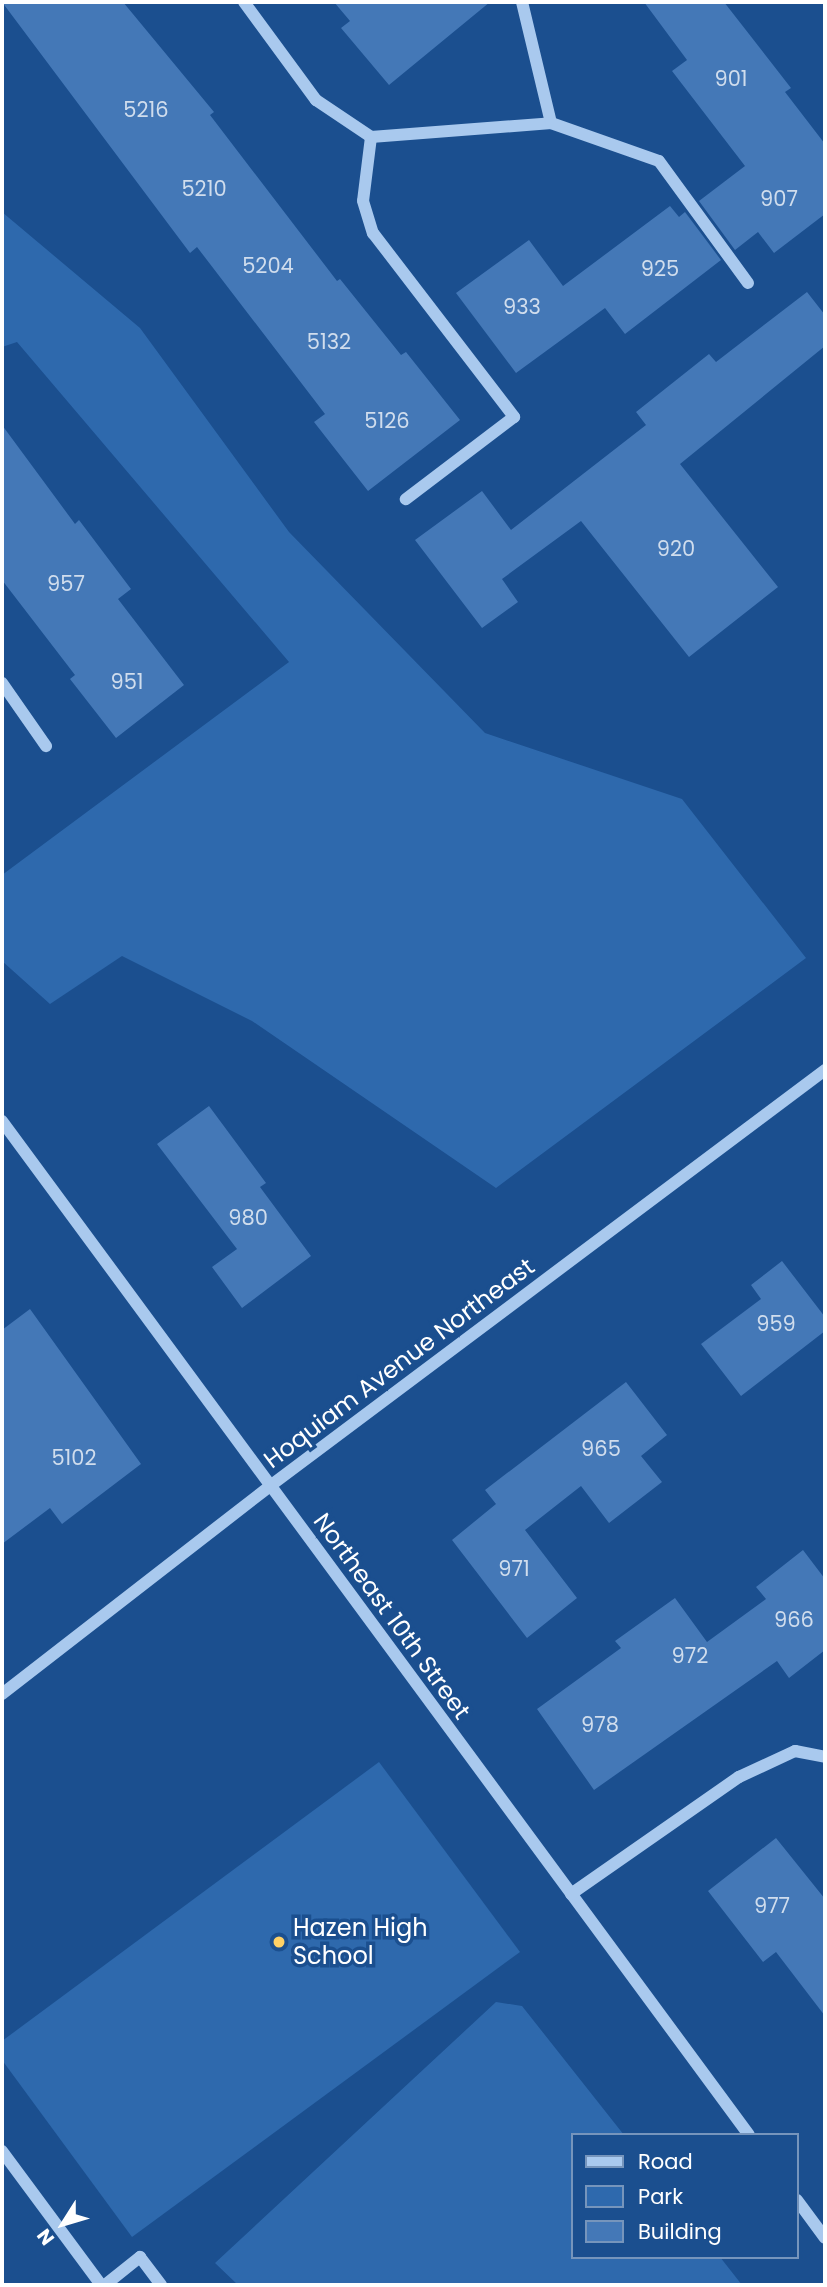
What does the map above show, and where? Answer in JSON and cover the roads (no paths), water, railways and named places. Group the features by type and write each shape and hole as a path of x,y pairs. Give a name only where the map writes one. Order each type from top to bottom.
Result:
{"street":[{"path":"244,2 316,100 371,137 551,123 659,161 748,283"},
{"path":"522,2 551,123"},
{"path":"371,137 363,201 373,233 514,417 406,499"},
{"path":"2,683 46,746"},
{"name":"Hoquiam Avenue Northeast","path":"2,1694 270,1486 825,1070"},
{"name":"Northeast 10th Street","path":"2,1121 748,2133"},
{"path":"570,1894 739,1777 795,1751 825,1757"},
{"path":"2,2151 103,2285 140,2258 161,2285"},
{"path":"799,2203 825,2238"}],"place":[{"name":"Hazen High School","path":"279,1942"}]}
